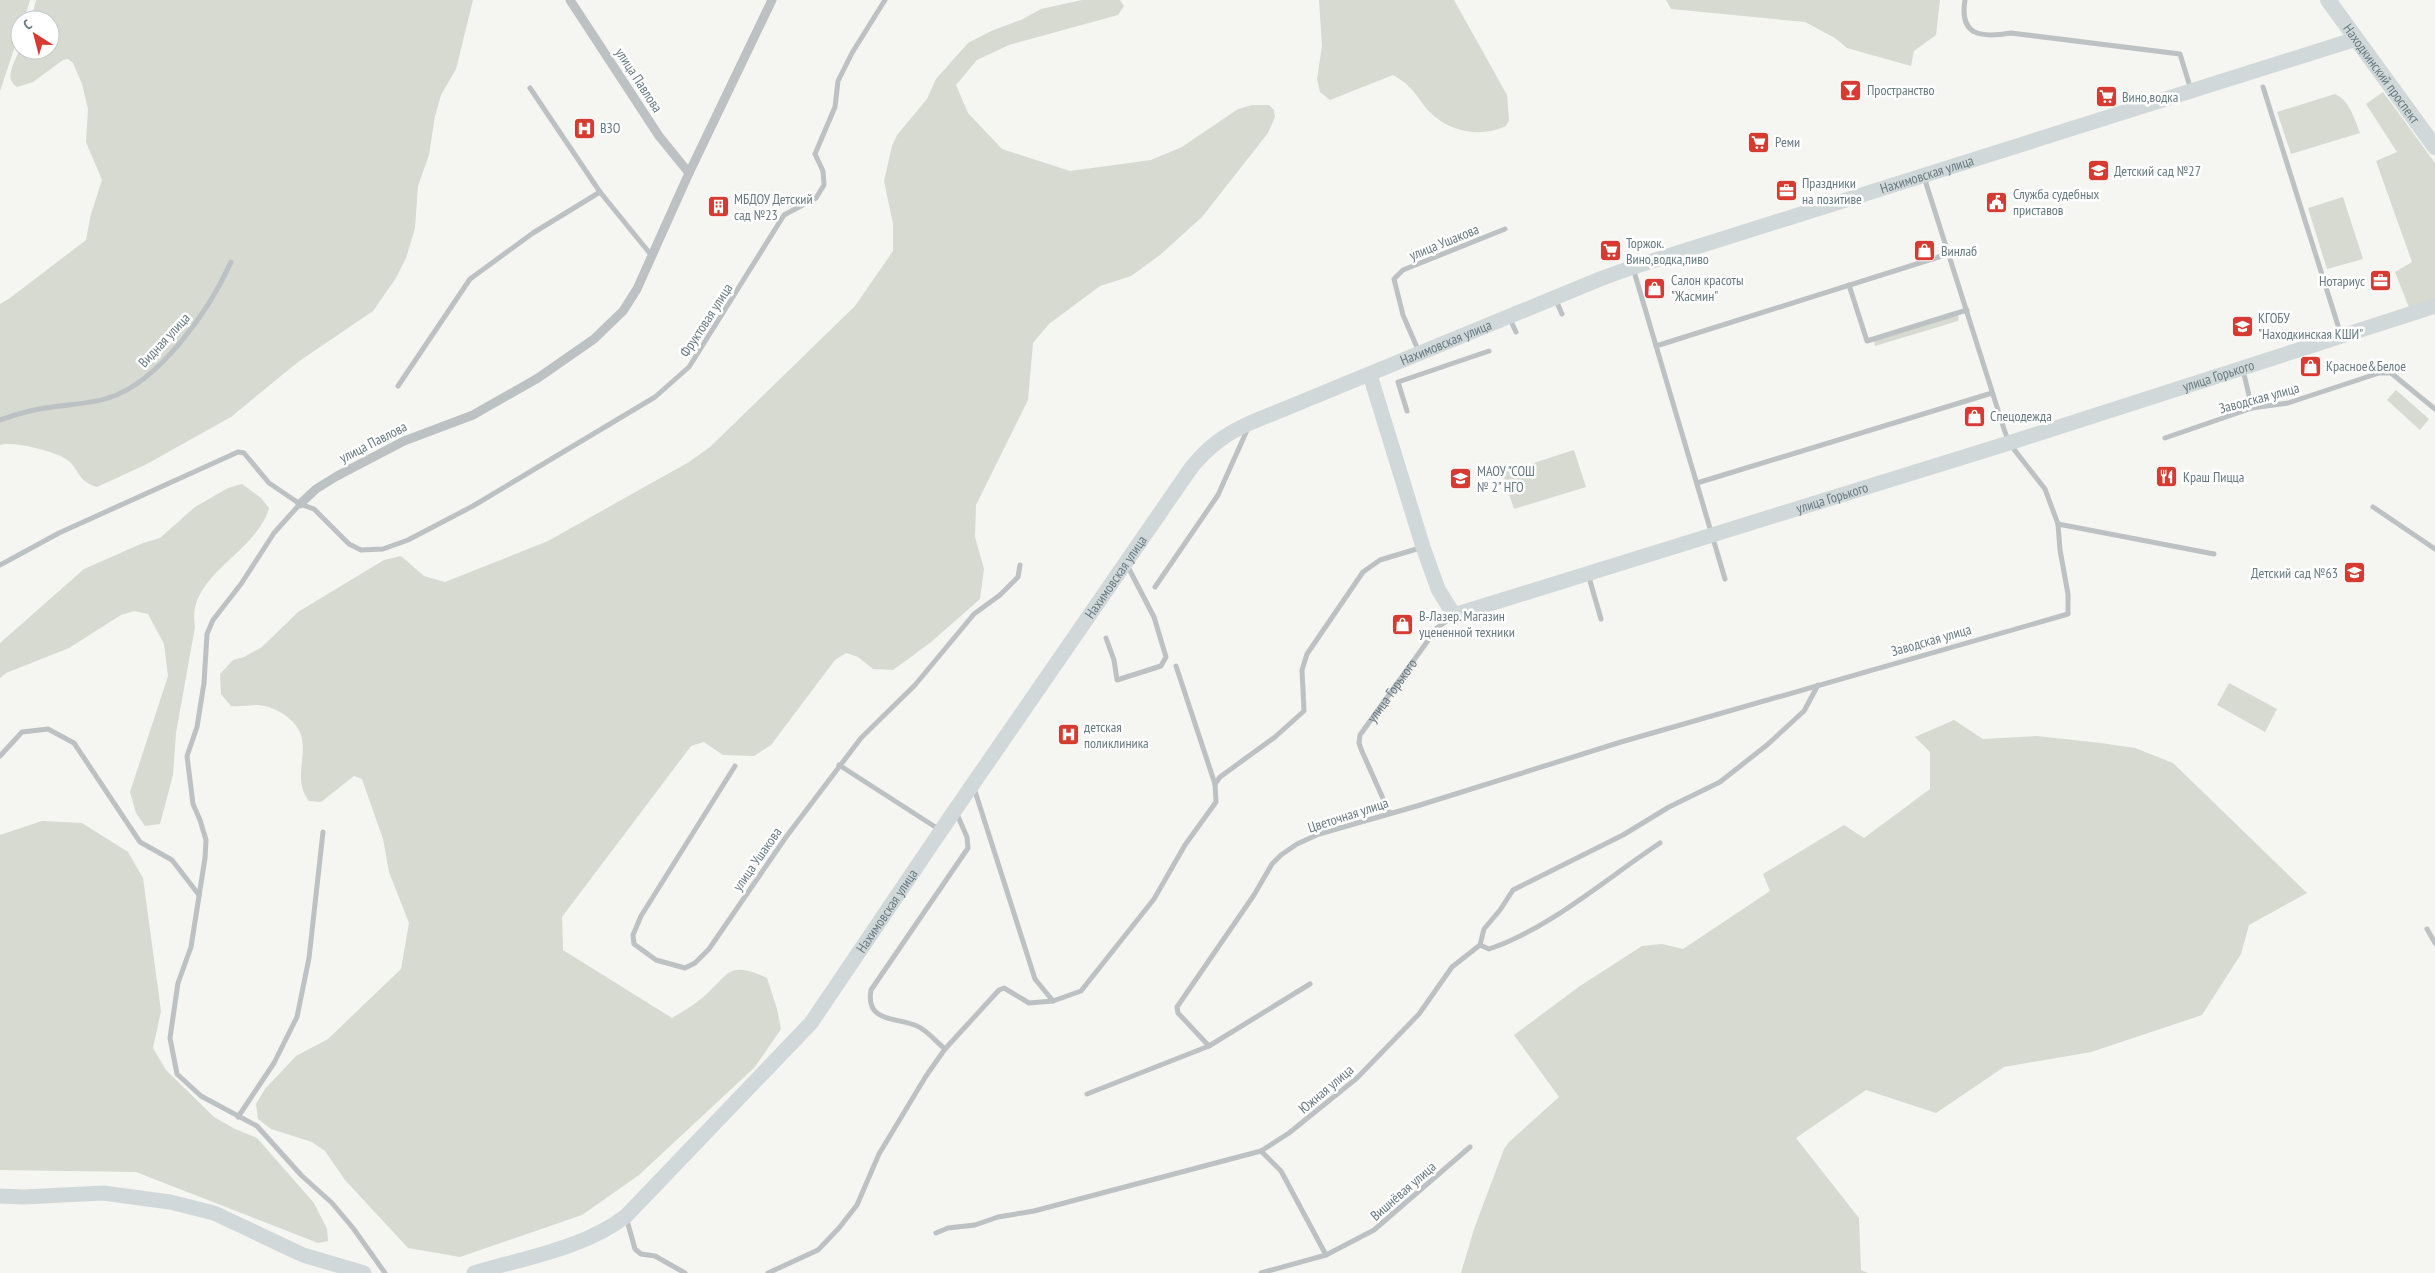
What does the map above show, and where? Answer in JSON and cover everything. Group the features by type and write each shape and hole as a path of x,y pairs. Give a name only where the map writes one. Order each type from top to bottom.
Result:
{"main road":[{"name":"Находкинский проспект","path":"2328,0 2435,147"},
{"name":"Нахимовская улица","path":"474,1273 585,1240 613,1226 626,1216 811,1023 1126,562 1201,455 1221,438 1250,424 1633,267 2356,39"},
{"name":"улица Горького","path":"1454,616 1712,534 2009,443 2435,306"},
{"path":"1370,375 1423,547 1438,588 1454,616"},
{"path":"0,1196 24,1197 103,1193 170,1202 214,1213 303,1255 364,1273"}],"street":[{"name":"улица Павлова","path":"570,0 659,136 689,173"},
{"name":"улица Павлова","path":"300,504 316,489 345,472 404,441 473,415 564,362 594,339 624,311 637,289 689,173 772,0"},
{"name":"Фруктовая улица","path":"300,504 314,509 349,544 361,550 383,549 408,540 472,506 655,397 689,367 784,215 816,198 824,185 823,171 815,154 835,107 838,81 852,53 885,0"},
{"path":"1966,0 1963,16 1968,26 1976,34 1997,36 2011,33 2180,54 2192,92"},
{"path":"2263,87 2341,336"},
{"path":"530,88 600,192 652,256"},
{"name":"Заводская улица","path":"1621,742 2068,614 2068,594 2060,550 2058,524 2045,489 2009,443 1924,176"},
{"path":"398,386 470,278 533,233 600,192"},
{"name":"улица Ушакова","path":"1420,354 1403,315 1394,279 1404,270 1505,229"},
{"path":"1656,346 1948,254"},
{"name":"Видная улица","path":"0,420 26,411 110,398 135,385 173,350 201,316 231,262"},
{"path":"1633,267 1725,579"},
{"path":"1848,285 1867,341 1967,310"},
{"path":"1555,298 1562,314"},
{"path":"1509,317 1516,332"},
{"path":"1407,411 1398,382 1489,351"},
{"path":"2242,368 2252,408"},
{"name":"Заводская улица","path":"2165,438 2252,408 2288,403 2379,373 2391,373 2435,409"},
{"path":"1697,483 1992,393"},
{"path":"1155,587 1218,495 1250,424"},
{"path":"0,565 59,533 232,453 244,453 269,483 300,504 274,532 241,584 213,620 207,634 204,683 197,727 187,756 192,804 200,820 206,840 191,947 178,983 170,1038 177,1074 201,1096 257,1126 301,1175 332,1203 353,1228 385,1273"},
{"path":"2374,506 2435,549"},
{"path":"2058,524 2214,554"},
{"path":"1215,784 1220,777 1275,737 1304,711 1302,670 1307,654 1363,572 1380,560 1423,547"},
{"path":"1106,638 1114,660 1117,680 1161,666 1166,657 1154,617 1126,562"},
{"name":"улица Ушакова","path":"735,766 641,916 633,935 634,944 656,960 684,968 695,963 709,949 786,837 839,765 861,738 915,685 974,614 1000,595 1018,577 1020,565"},
{"path":"1588,574 1601,619"},
{"name":"улица Горького","path":"1389,812 1361,749 1359,743 1360,735 1438,628 1454,616"},
{"path":"768,1273 818,1250 839,1228 857,1205 880,1154 945,1048 998,990 1004,988 1029,1003 1053,1002 1081,991 1154,899 1185,845 1216,802 1215,784 1176,666"},
{"path":"1660,843 1540,925 1510,942 1490,949 1480,945 1480,937 1484,929 1514,890 1623,835 1669,807 1720,782 1767,745 1804,712 1818,685"},
{"path":"0,756 22,732 48,728 74,743 140,842 172,860 199,895"},
{"name":"Цветочная улица","path":"1209,1046 1178,1013 1177,1007 1254,895 1272,864 1281,855 1297,844 1319,834 1389,812 1417,806 1621,742"},
{"path":"839,765 941,831"},
{"path":"973,784 1035,979 1053,1002"},
{"path":"945,1048 918,1026 888,1019 878,1014 871,1006 870,998 871,990 968,848 967,837 955,810"},
{"path":"238,1117 274,1063 297,1017 309,958 323,832"},
{"path":"2427,929 2435,943"},
{"name":"Южная улица","path":"936,1233 948,1228 975,1225 998,1217 1043,1209 1261,1151 1289,1133 1357,1078 1419,1014 1452,968 1480,945"},
{"path":"1087,1094 1209,1046 1310,984"},
{"name":"Вишнёвая улица","path":"1261,1273 1326,1255 1374,1230 1470,1147"},
{"path":"1261,1151 1281,1171 1326,1255"},
{"path":"626,1216 635,1249 641,1254 655,1256 685,1273"}],"shaded area":[{"path":"0,0 30,0 27,10 10,10 10,60 0,91"},
{"path":"36,0 473,0 456,69 441,95 435,116 429,155 418,186 415,228 406,258 396,278 373,311 298,362 231,417 145,465 97,487 85,481 70,462 60,456 43,450 14,444 0,445 0,304 86,240 91,214 102,180 86,142 88,109 82,84 73,63 68,59 63,60 33,82 17,87 13,84 10,75 15,60 60,60 60,10 34,10"},
{"path":"1082,0 1120,0 1124,6 1118,15 1009,45 977,60 956,85 968,113 1002,149 1070,171 1151,160 1182,147 1238,109 1252,105 1269,105 1274,110 1275,117 1268,133 1202,217 1160,255 1131,276 1100,286 1049,324 1033,343 1028,400 976,505 975,537 984,569 980,599 930,643 893,670 873,669 858,657 846,653 835,660 771,745 754,756 723,755 704,742 691,746 562,917 563,950 672,1018 691,1007 723,977 735,970 743,970 767,978 781,1029 755,1067 639,1175 582,1215 460,1257 408,1248 345,1180 325,1151 312,1142 271,1129 258,1119 256,1104 265,1089 296,1056 328,1039 401,969 409,923 389,872 383,839 362,779 354,776 321,802 309,801 303,790 301,779 303,746 296,726 286,716 270,707 258,705 231,706 221,694 220,674 233,660 244,657 262,647 298,612 384,560 401,556 424,576 445,582 548,541 689,462 710,447 855,306 893,251 893,224 884,181 892,146 897,135 927,99 936,79 968,43 991,31 1021,20 1041,9"},
{"path":"1319,0 1454,0 1507,95 1509,120 1506,126 1487,131 1469,132 1450,126 1434,116 1407,85 1393,75 1330,100 1320,92 1317,79 1322,46"},
{"path":"1666,0 1940,0 1936,35 1914,51 1911,66 1847,48 1835,38 1805,22 1671,9"},
{"path":"2383,92 2435,163 2435,302 2410,310 2395,272 2412,262 2376,161 2397,152 2366,104"},
{"path":"2335,94 2348,105 2360,133 2291,154 2277,112"},
{"path":"2343,197 2363,259 2327,269 2308,208"},
{"path":"1956,315 1959,317 1958,321 1875,346 1874,341"},
{"path":"2396,390 2429,419 2420,430 2387,400"},
{"path":"1574,450 1586,487 1514,509 1502,473"},
{"path":"242,484 261,498 269,508 262,524 251,539 223,566 201,593 195,609 195,627 176,733 173,775 160,824 145,826 136,813 130,792 168,676 164,644 148,614 134,611 121,615 69,648 6,673 0,678 0,643 84,569 143,543 160,538 195,507 228,488"},
{"path":"2229,683 2277,709 2265,732 2217,705"},
{"path":"1954,720 1983,739 2037,736 2101,743 2135,748 2173,763 2307,893 2249,925 2241,954 2202,1015 2091,1052 2004,1067 1936,1113 1866,1090 1796,1138 1859,1218 1861,1270 1868,1273 1461,1273 1474,1229 1504,1149 1509,1142 1559,1097 1514,1035 1580,986 1642,946 1662,944 1683,949 1770,891 1763,874 1844,825 1864,838 1930,789 1930,752 1915,737"},
{"path":"42,821 82,823 128,852 143,878 161,1011 153,1048 166,1070 214,1117 235,1129 257,1138 314,1203 327,1229 328,1241 318,1243 136,1172 0,1170 0,835"}],"place":[{"name":"Пространство","path":"1851,90"},
{"name":"Вино,водка","path":"2106,97"},
{"name":"ВЗО","path":"584,128"},
{"name":"Реми","path":"1759,142"},
{"name":"Детский сад №27","path":"2098,171"},
{"name":"Праздники на позитиве","path":"1786,191"},
{"name":"Служба судебных приставов","path":"1997,202"},
{"name":"МБДОУ Детский сад №23","path":"718,207"},
{"name":"Торжок. Вино,водка,пиво","path":"1610,251"},
{"name":"Винлаб","path":"1925,251"},
{"name":"Нотариус","path":"2381,281"},
{"name":"Салон красоты \"Жасмин\"","path":"1655,288"},
{"name":"КГОБУ \"Находкинская КШИ\"","path":"2242,326"},
{"name":"Красное&Белое","path":"2310,366"},
{"name":"Спецодежда","path":"1974,416"},
{"name":"Краш Пицца","path":"2167,477"},
{"name":"МАОУ \"СОШ № 2\" НГО","path":"1461,479"},
{"name":"Детский сад №63","path":"2354,573"},
{"name":"В-Лазер. Магазин уцененной техники","path":"1403,624"},
{"name":"детская поликлиника","path":"1068,735"}]}
